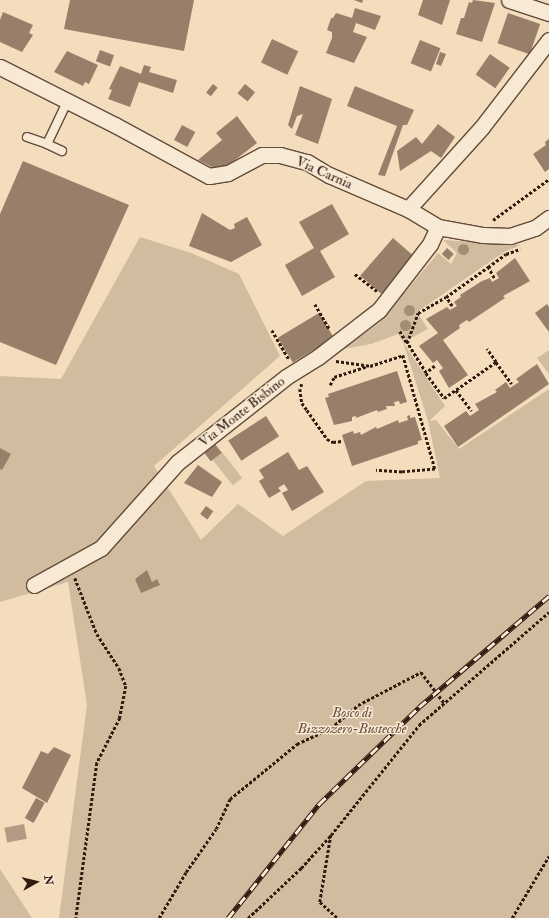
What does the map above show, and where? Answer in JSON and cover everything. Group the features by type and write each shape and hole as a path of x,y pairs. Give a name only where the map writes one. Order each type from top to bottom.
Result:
{"street":[{"path":"509,0 549,13"},
{"path":"408,209 482,127 549,40"},
{"name":"Via Carnia","path":"0,67 68,100 209,176 228,173 262,155 280,155 307,162 329,174 408,209 438,226 483,235 510,236 535,228 549,218"},
{"name":"Via Monte Bisbino","path":"34,585 101,548 178,462 299,376 318,357 379,310 430,244 438,226"}],"lane":[{"path":"46,144 68,100"},
{"path":"27,137 62,151"}],"path":[{"path":"483,235 489,223 549,180"},
{"path":"407,343 418,314 446,297 506,254 525,246"},
{"path":"488,267 494,278"},
{"path":"355,274 387,300"},
{"path":"446,297 452,306"},
{"path":"315,304 337,342"},
{"path":"272,330 299,376 302,403 327,439 333,442 342,441"},
{"path":"400,331 426,373 444,398 496,362"},
{"path":"487,349 512,384"},
{"path":"330,385 334,377 403,355 434,469 402,472 376,470"},
{"path":"318,357 323,364 333,360 370,366"},
{"path":"426,373 435,366"},
{"path":"456,391 472,412"},
{"path":"70,565 97,634 120,668 126,686 120,718 96,763 76,918"},
{"path":"248,918 301,868 331,835 391,757 419,725 549,612"},
{"path":"159,918 216,829 230,799 298,744 330,728 358,705 421,672 444,702"},
{"path":"331,835 320,902 338,918"},
{"path":"512,918 549,856"}],"green space":[{"name":"Bosco di Bizzozero-Bustecche","path":"140,237 191,253 239,274 280,356 154,466 201,540 238,504 283,536 366,481 440,478 428,421 403,342 445,406 429,421 436,420 459,449 549,389 549,918 59,918 87,705 68,582 0,602 0,376 61,379"},
{"path":"443,240 521,245 504,252 417,312 428,329 403,342 398,334 371,344 343,349 379,323 438,253 451,264 457,253"},
{"path":"549,350 549,374 537,358"},
{"path":"222,452 242,478 233,485 213,459"},
{"path":"0,869 32,918 0,918"}],"shaded area":[{"path":"24,824 27,839 7,843 4,828"}],"building":[{"path":"70,0 194,0 184,51 64,29"},
{"path":"354,0 363,0 362,3"},
{"path":"423,0 450,0 442,25 418,15"},
{"path":"473,0 495,3 482,42 456,34 461,18 464,18 469,2 472,3"},
{"path":"355,8 381,16 375,30 356,23 353,32 367,37 354,63 326,53 332,38 332,32 327,30 331,18 333,18 336,13 352,18"},
{"path":"3,12 33,25 29,33 33,35 22,52 0,42 0,20"},
{"path":"508,13 540,24 530,54 498,43"},
{"path":"272,39 298,51 287,75 261,63"},
{"path":"420,40 440,48 431,71 411,63"},
{"path":"100,50 114,55 110,66 96,61"},
{"path":"67,51 98,65 89,84 85,82 83,86 54,72"},
{"path":"440,52 446,54 441,66 436,64"},
{"path":"490,54 510,68 495,88 476,74"},
{"path":"144,65 151,67 149,72 177,80 173,93 139,82 130,107 108,99 112,90 109,89 120,66 141,74"},
{"path":"213,84 218,88 211,96 206,93"},
{"path":"245,84 255,92 248,102 237,93"},
{"path":"300,86 332,99 318,144 295,135 303,114 297,116 292,129 288,125"},
{"path":"355,86 414,110 407,125 403,125 385,176 378,175 397,126 347,106"},
{"path":"237,116 257,143 225,168 216,169 198,160 222,140 216,133"},
{"path":"438,124 455,137 441,158 431,151 400,171 397,151 416,137 422,144"},
{"path":"182,125 195,132 187,147 174,140"},
{"path":"549,139 549,169 545,172 533,154 546,145 545,142"},
{"path":"23,161 129,205 56,365 0,342 0,214"},
{"path":"332,204 349,234 320,251 335,277 302,296 285,265 314,248 299,222"},
{"path":"202,213 230,230 235,228 234,224 247,217 262,245 231,262 189,246"},
{"path":"393,238 414,256 381,294 360,276"},
{"path":"447,248 454,254 449,260 442,254"},
{"path":"515,258 530,281 503,296 505,298 469,322 467,320 459,325 460,328 443,340 468,375 449,388 439,371 443,368 437,360 433,363 419,346 438,333 426,319 447,307 450,310 457,306 454,302 461,297 460,295 482,281 490,278 492,282 499,278 496,273"},
{"path":"547,304 549,307 549,332 535,313"},
{"path":"319,313 334,338 293,363 278,338"},
{"path":"537,364 549,384 458,447 444,426 466,411 470,416 479,410 475,404 497,392 495,390 506,382 510,388 519,382 516,379"},
{"path":"397,371 407,402 400,404 399,401 394,402 395,406 386,406 387,409 378,412 377,410 356,418 356,416 352,417 352,421 334,425 325,398 329,397 328,394"},
{"path":"410,415 410,418 415,417 422,440 418,441 418,444 352,466 342,435 353,431 354,434 360,432 361,435 376,427 377,429 398,420 399,423 408,420 407,416"},
{"path":"266,416 279,436 241,461 228,441"},
{"path":"215,444 222,453 211,461 204,453"},
{"path":"0,448 11,454 2,470 0,469"},
{"path":"288,452 299,470 307,466 324,492 292,511 282,493 288,490 284,484 278,488 281,491 269,498 259,481 264,478 259,470"},
{"path":"198,465 222,482 212,497 184,483"},
{"path":"206,506 213,511 207,519 200,514"},
{"path":"147,570 152,582 157,579 160,585 141,593 135,579"},
{"path":"54,747 71,755 47,803 22,788 41,751 48,754"},
{"path":"36,798 45,803 34,823 25,818"}],"railway":[{"path":"228,918 319,804 419,707 549,596"}]}
